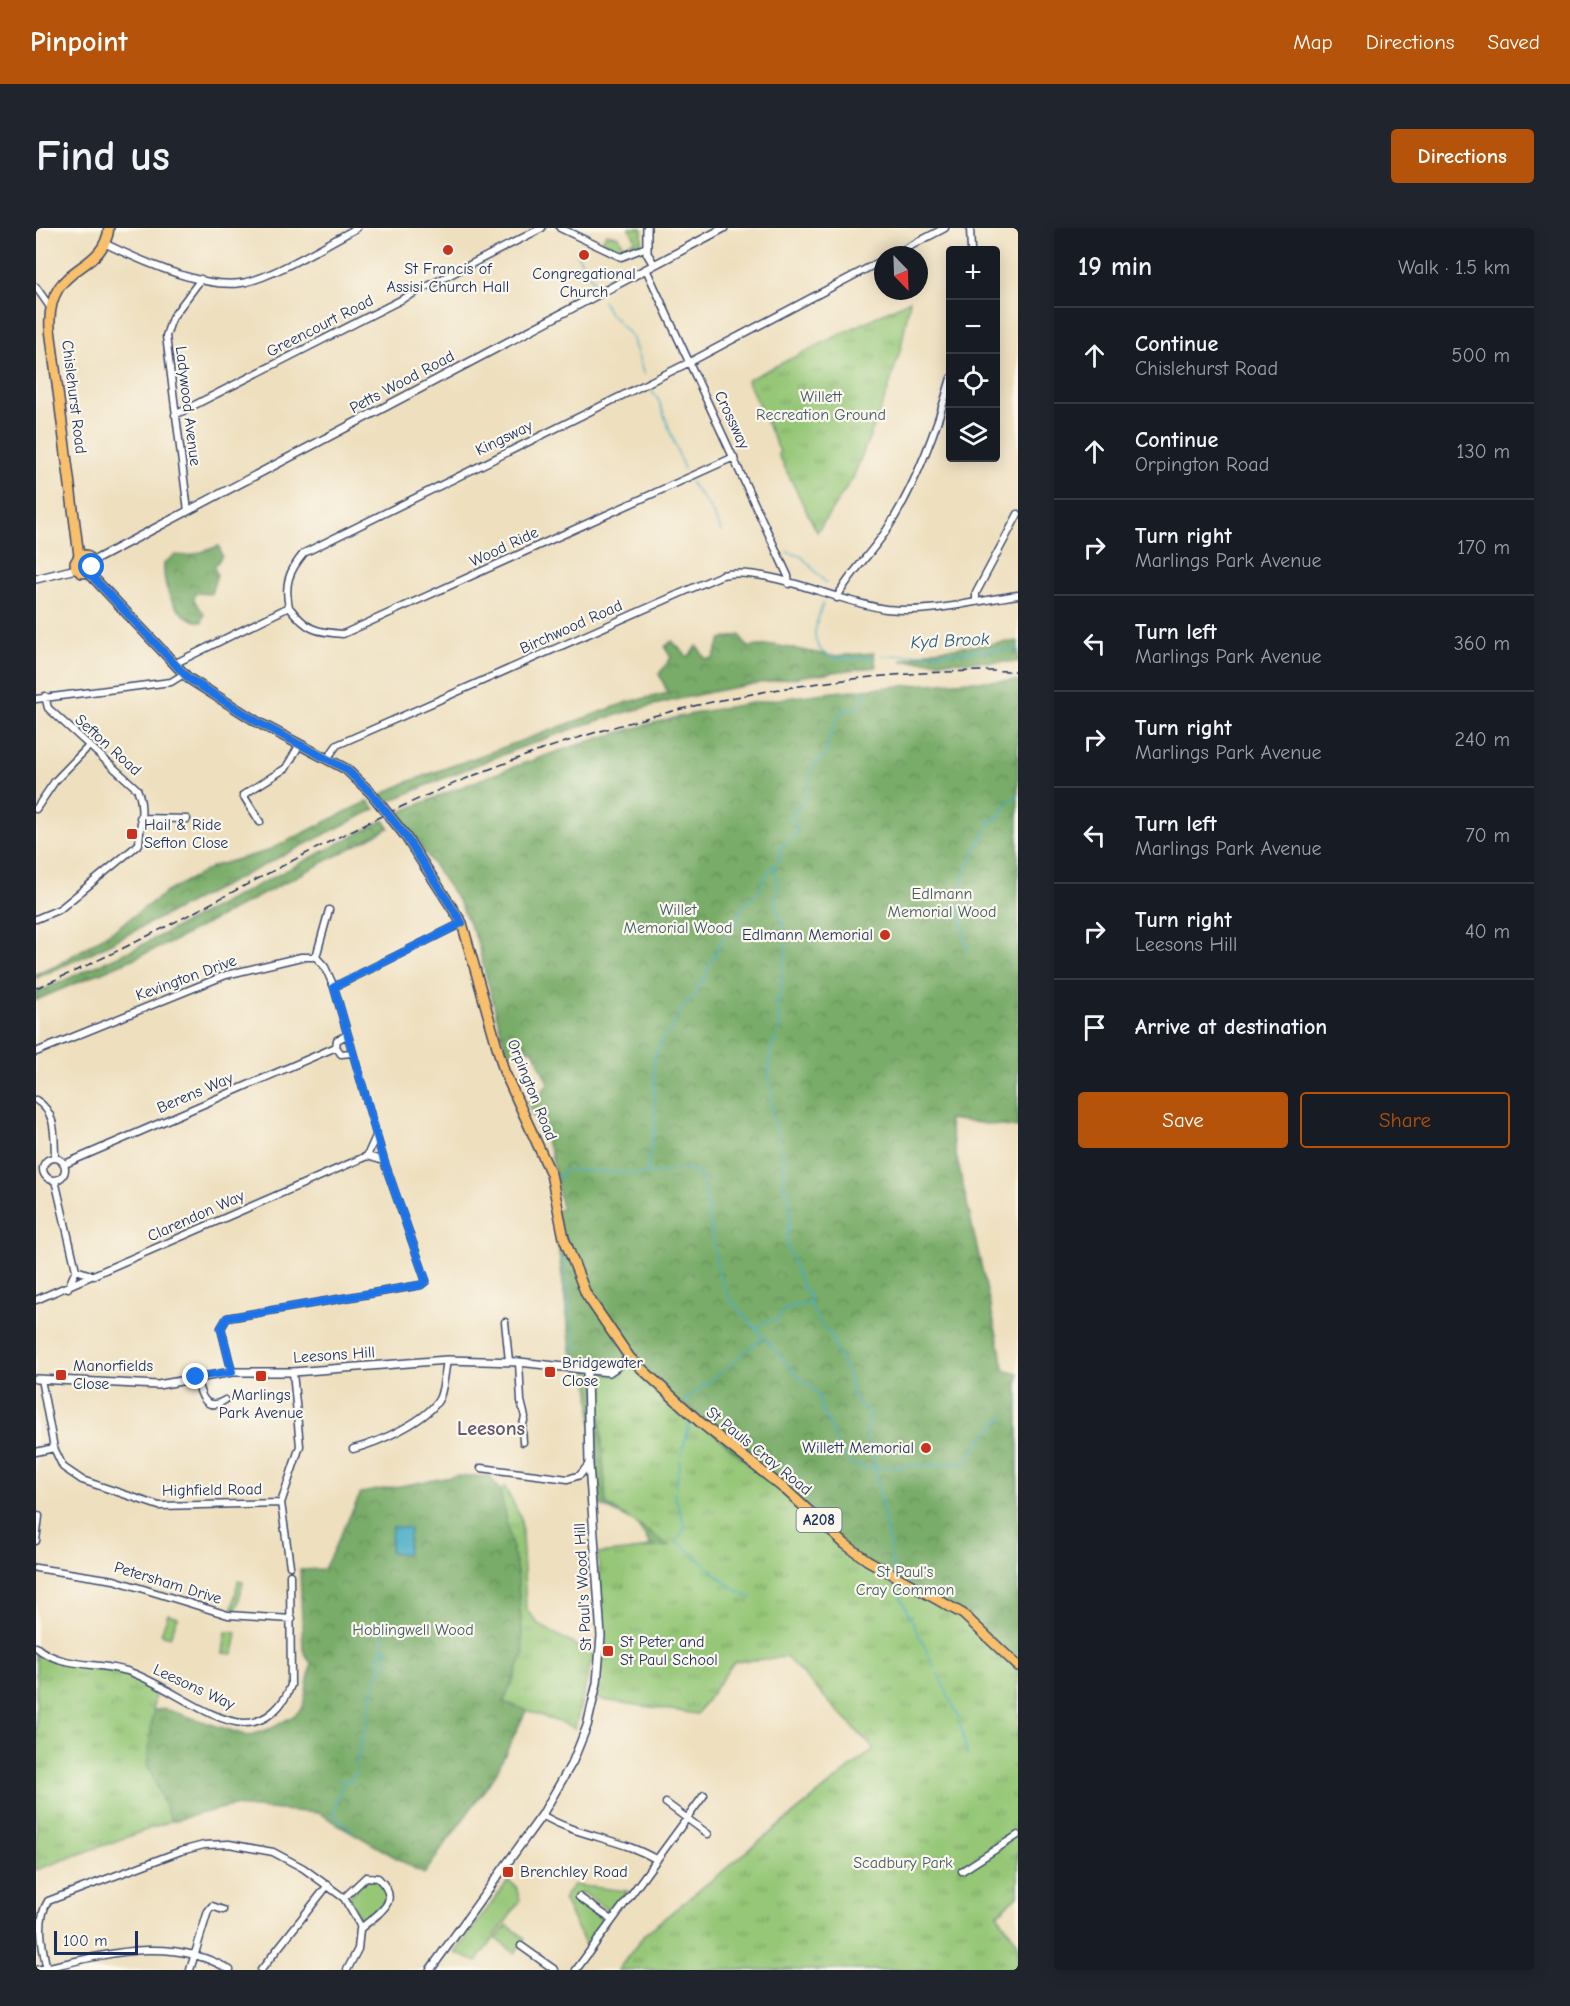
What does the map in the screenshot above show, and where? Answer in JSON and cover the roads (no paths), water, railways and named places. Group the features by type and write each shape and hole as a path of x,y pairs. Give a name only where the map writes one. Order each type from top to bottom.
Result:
{"main road":[{"path":"106,244 109,228"},
{"name":"Chislehurst Road","path":"80,556 50,329 50,307 62,282 106,244"},
{"path":"80,556 89,556 93,561 88,572 82,573 76,569 75,563 80,556"},
{"name":"A208","path":"88,572 184,674 259,723 327,759"},
{"name":"Orpington Road","path":"327,759 346,769 371,793 404,834 462,923 504,1071 551,1174 564,1238 586,1294 630,1358"},
{"name":"St Pauls Cray Road","path":"630,1358 701,1423 787,1491 845,1544 867,1560 963,1614 1018,1666"}],"street":[{"path":"106,244 141,261 201,279 229,284 249,282 357,228"},
{"name":"Greencourt Road","path":"175,416 542,228"},
{"path":"561,228 621,257 647,247"},
{"path":"647,228 650,267"},
{"name":"Petts Wood Road","path":"93,561 724,228"},
{"path":"910,246 945,228"},
{"path":"970,228 971,246"},
{"name":"Kingsway","path":"289,607 286,581 294,564 304,553 690,362 874,265"},
{"name":"Crossway","path":"650,267 690,362 788,576 789,584"},
{"name":"Ladywood Avenue","path":"188,511 166,336 172,318 201,279"},
{"path":"36,287 50,307"},
{"path":"837,598 874,549 908,494 929,444 946,393"},
{"name":"Wood Ride","path":"289,607 315,632 343,634 734,457"},
{"path":"976,602 976,593 1018,514"},
{"path":"36,579 76,569"},
{"name":"Birchwood Road","path":"327,759 337,746 722,575 748,573 837,598 888,609 918,611 1018,595"},
{"path":"174,664 289,607"},
{"path":"36,699 45,696 171,682 184,674"},
{"name":"Sefton Road","path":"36,919 60,909 139,844 141,797 137,789 48,708 45,696"},
{"path":"260,822 243,795 285,768 300,744"},
{"path":"36,809 55,781 89,746"},
{"path":"140,818 187,819"},
{"path":"232,1372 221,1328 227,1318 421,1285 426,1281 376,1136 334,987 325,967 316,957 328,910"},
{"path":"334,987 462,923"},
{"name":"Kevington Drive","path":"36,1052 226,975 301,957 316,957"},
{"name":"Berens Way","path":"65,1164 336,1047 337,1040 347,1035"},
{"path":"336,1047 341,1054 352,1053"},
{"path":"36,1100 46,1106 52,1116 55,1157"},
{"path":"376,1136 367,1156 384,1161"},
{"name":"Clarendon Way","path":"36,1300 367,1156"},
{"path":"55,1157 65,1164 64,1175 55,1180"},
{"path":"44,1174 45,1162 55,1157"},
{"path":"36,1177 44,1174 55,1180 76,1270 68,1288"},
{"path":"76,1270 94,1276"},
{"path":"505,1322 509,1361"},
{"name":"Leesons Hill","path":"38,1379 158,1385 232,1372 293,1372 447,1360 509,1361 609,1372 630,1358"},
{"path":"353,1449 375,1443 415,1422 440,1398 447,1360"},
{"path":"519,1362 521,1401 525,1417 522,1428 524,1442"},
{"name":"St Paul's Wood Hill","path":"430,1970 542,1815 580,1744 597,1683 601,1615 589,1464 587,1371"},
{"name":"Highfield Road","path":"290,1566 281,1503 300,1446 293,1372"},
{"path":"196,1377 201,1399 208,1404 217,1405 225,1400"},
{"name":"Highfield Road","path":"38,1379 54,1448 63,1467 82,1479 159,1506 281,1503"},
{"path":"36,1452 54,1448"},
{"path":"481,1468 568,1479 580,1475 589,1464"},
{"path":"36,1541 39,1516"},
{"name":"Petersham Drive","path":"36,1568 114,1580 228,1616 292,1620"},
{"name":"Leesons Way","path":"36,1647 46,1656 58,1660 91,1663 128,1671 157,1683 220,1717 243,1723 266,1717 276,1710 287,1696 292,1677 290,1575"},
{"path":"576,1970 704,1795"},
{"path":"666,1803 708,1834"},
{"path":"542,1815 567,1829 626,1844 657,1860"},
{"path":"962,1871 1018,1835"},
{"path":"47,1969 37,1924 41,1910 48,1900 192,1847 221,1844 257,1847 290,1860 344,1898 362,1927 358,1949 347,1970"},
{"path":"344,1898 366,1876 378,1878 388,1889 386,1906 374,1920 362,1927"},
{"path":"261,1970 328,1885"},
{"path":"579,1897 612,1920"},
{"path":"190,1970 208,1911 212,1906 224,1910"},
{"path":"521,1946 555,1970"},
{"path":"36,1970 141,1948 195,1954 230,1970"}],"water":[{"path":"392,1527 410,1528 407,1554 390,1552"}],"waterway":[{"name":"Kyd Brook","path":"577,254 597,287"},
{"name":"Kyd Brook","path":"603,301 607,310 632,337 644,375"},
{"name":"Kyd Brook","path":"651,390 659,401 684,469"},
{"name":"Kyd Brook","path":"690,482 711,510 722,532"},
{"name":"Kyd Brook","path":"787,552 801,556 826,583"},
{"name":"Kyd Brook","path":"823,604 815,632 818,645 823,652 830,656 848,659 875,657"},
{"name":"Kyd Brook","path":"883,656 1018,649"},
{"path":"646,1174 655,1125 654,1058 664,1036 670,1031 684,1005 698,992 697,985 703,981 719,945 735,924 744,904 759,891 768,870 779,861 780,847 796,833 796,827 790,817 806,799 811,768 827,753 828,741 841,711 859,707 867,688"},
{"path":"962,897 963,874 970,865 989,822 1000,816 1005,804 1018,795"},
{"path":"774,865 778,889 775,899 777,910 788,936 777,1009 780,1029 771,1050 769,1083 772,1088 773,1114 784,1161 783,1186 791,1206 787,1243 803,1288 805,1292 808,1292 811,1306 819,1322 832,1336 834,1347 848,1374 853,1397 869,1413 866,1436 871,1446 894,1571"},
{"path":"961,903 960,911 968,951"},
{"path":"568,1170 646,1174 688,1169 699,1173 703,1180 718,1271 729,1298 798,1376 817,1393 823,1412 845,1459"},
{"path":"558,1179 565,1170"},
{"path":"561,1243 578,1364"},
{"path":"756,1330 765,1322 776,1321 785,1308 809,1303"},
{"path":"728,1366 762,1338"},
{"path":"687,1404 684,1401 724,1370"},
{"path":"848,1462 862,1468 964,1463 986,1434 1006,1415"},
{"path":"681,1455 691,1420"},
{"path":"676,1487 680,1460"},
{"path":"674,1493 685,1527 677,1542 731,1586 752,1598"},
{"path":"892,1580 935,1668"},
{"path":"384,1622 385,1617"},
{"path":"380,1669 378,1657 383,1649 384,1625"},
{"path":"356,1765 376,1678 387,1665 387,1647 383,1649"},
{"path":"938,1674 959,1718"},
{"path":"960,1723 967,1755"},
{"path":"352,1830 333,1815 343,1780 353,1780 355,1771"}],"railway":[{"path":"36,988 129,945 403,806 551,747 626,723 703,704 781,689 859,678 938,672 1018,671"}],"place":[{"name":"St Francis of Assisi Church Hall","path":"448,250"},
{"name":"Congregational Church","path":"584,255"},
{"name":"Hail & Ride Sefton Close","path":"132,834"},
{"name":"Edlmann Memorial","path":"885,935"},
{"name":"Bridgewater Close","path":"550,1372"},
{"name":"Manorfields Close","path":"61,1375"},
{"name":"Marlings Park Avenue","path":"261,1376"},
{"name":"Willett Memorial","path":"926,1448"},
{"name":"St Peter and St Paul School","path":"608,1651"},
{"name":"Brenchley Road","path":"508,1872"}],"district":[{"name":"Leesons","path":"491,1428"}],"park label":[{"name":"Willett Recreation Ground","path":"821,406"},
{"name":"Edlmann Memorial Wood","path":"942,903"},
{"name":"Willet Memorial Wood","path":"678,919"},
{"name":"St Paul's Cray Common","path":"905,1581"},
{"name":"Hoblingwell Wood","path":"413,1630"},
{"name":"Scadbury Park","path":"903,1863"}]}
